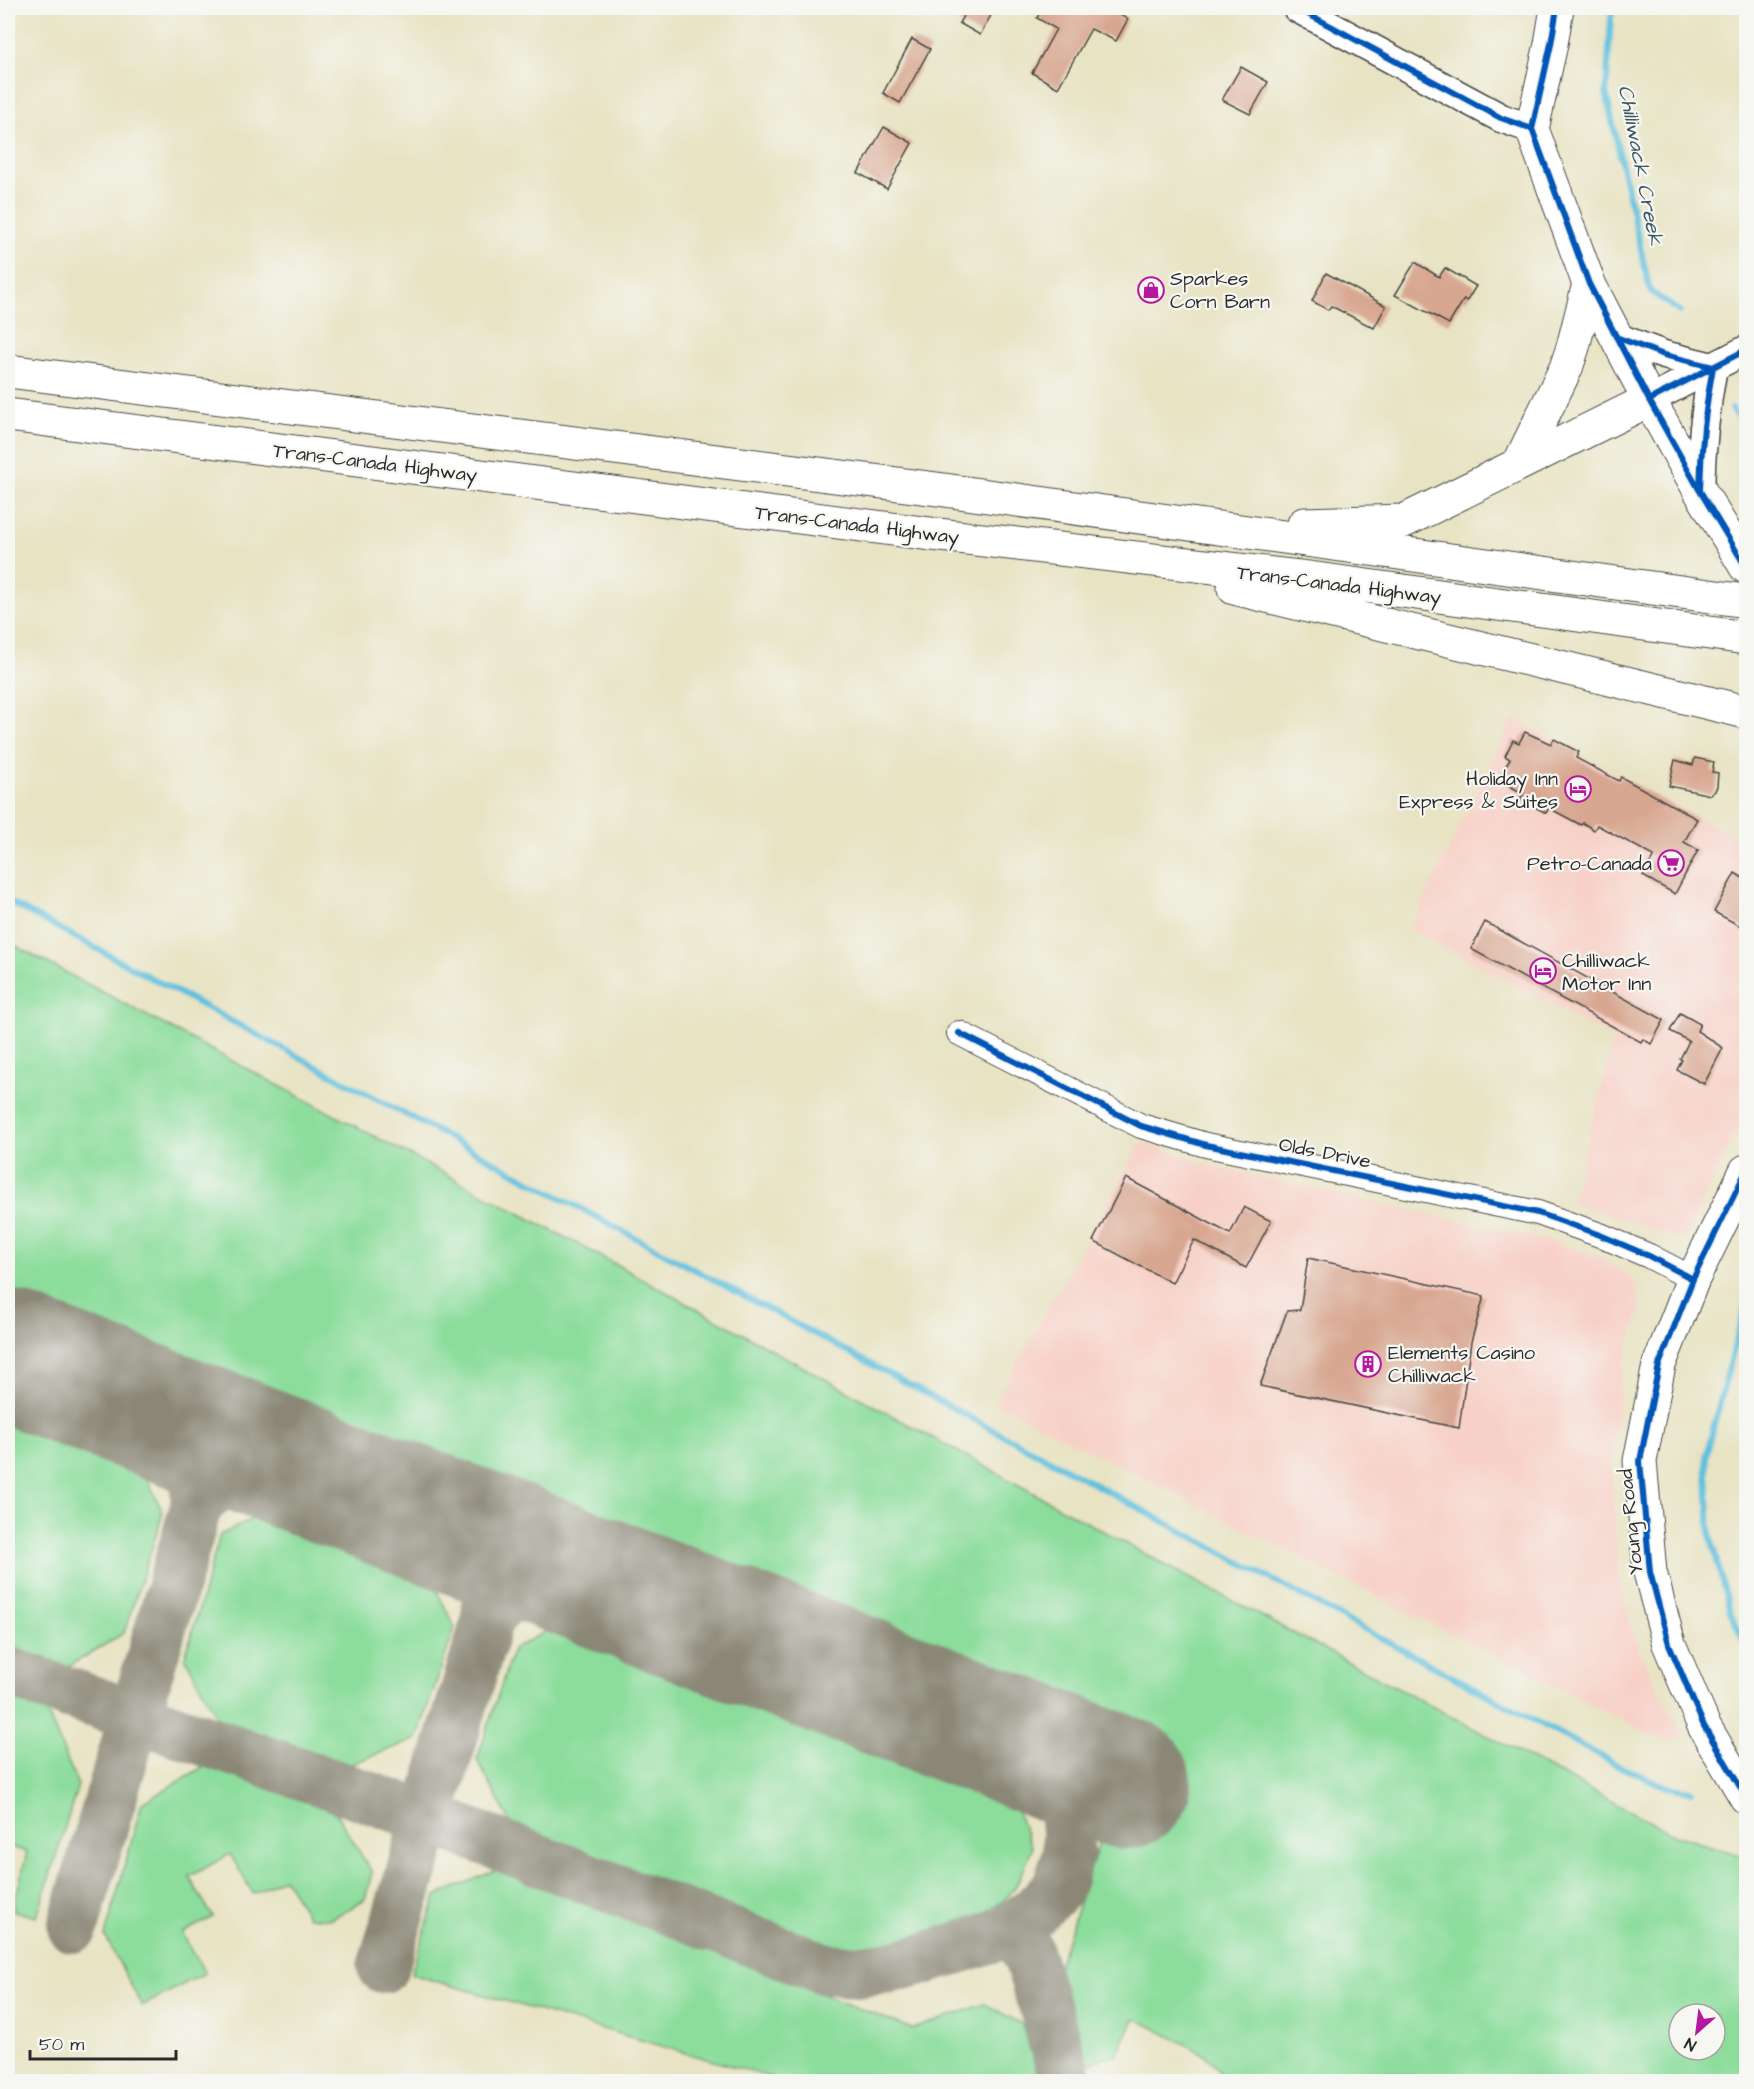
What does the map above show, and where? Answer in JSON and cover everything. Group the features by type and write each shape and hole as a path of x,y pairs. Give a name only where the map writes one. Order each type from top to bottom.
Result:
{"main road":[{"path":"1557,8 1532,129 1589,284 1648,400 1746,567"},
{"path":"1520,462 1566,368 1589,284"},
{"name":"Trans-Canada Highway","path":"8,371 938,489 1746,601"},
{"path":"938,489 1315,525 1404,521 1648,400"},
{"name":"Trans-Canada Highway","path":"8,415 931,534 1308,578 1746,638"},
{"path":"931,534 1048,557 1204,580 1746,712"},
{"name":"Young Road","path":"1746,1172 1693,1280 1659,1365 1640,1461 1650,1572 1669,1644 1704,1726 1746,1797"}],"street":[{"path":"1297,8 1501,118 1532,129"},
{"path":"1616,337 1664,356 1713,367"},
{"path":"1648,400 1746,350"},
{"path":"1700,491 1702,433 1713,367"},
{"name":"Olds Drive","path":"959,1033 1141,1126 1206,1145 1538,1213 1600,1235 1693,1280"}],"shaded area":[{"path":"1513,718 1746,844 1746,1112 1684,1240 1571,1202 1614,1038 1409,929"},
{"path":"1141,1142 1204,1164 1540,1239 1597,1255 1632,1278 1642,1305 1625,1359 1611,1460 1619,1578 1633,1634 1649,1672 1684,1736 1663,1741 995,1403"}],"green space":[{"path":"8,942 617,1265 1165,1565 1675,1835 1746,1857 1746,2081 1221,2081 1223,2076 1206,2055 1135,2018 1117,2054 1084,2065 1054,1979 1099,1843 1115,1816 1139,1757 8,1326"},
{"path":"8,1391 128,1437 163,1513 124,1633 63,1670 8,1651"},
{"path":"286,1502 418,1553 455,1627 417,1739 346,1766 219,1721 185,1657 220,1535"},
{"path":"579,1614 1002,1775 1032,1848 1020,1879 1002,1902 982,1914 866,1951 841,1953 809,1946 515,1831 477,1760 513,1649"},
{"path":"8,1698 47,1712 78,1785 37,1917 13,1911 27,1852 8,1846"},
{"path":"206,1765 334,1810 372,1872 365,1899 329,1919 308,1917 284,1878 253,1894 230,1854 189,1877 213,1917 182,1933 205,1973 142,2006 105,1936 142,1803"},
{"path":"498,1869 912,2029 985,2004 1022,2024 1040,2081 783,2081 411,1974 436,1896"}],"building":[{"path":"968,8 995,8 980,35 959,23"},
{"path":"1042,8 1106,8 1128,19 1116,41 1091,29 1058,88 1032,73 1056,29 1037,18"},
{"path":"912,39 930,49 900,103 883,93"},
{"path":"1241,67 1268,82 1250,114 1222,100"},
{"path":"884,127 912,143 887,189 858,173"},
{"path":"1415,262 1439,277 1445,268 1476,286 1467,301 1464,299 1449,324 1395,295"},
{"path":"1326,273 1386,306 1374,328 1331,306 1328,310 1312,301"},
{"name":"Holiday Inn Express & Suites","path":"1525,732 1551,744 1554,739 1579,752 1576,758 1619,781 1621,777 1697,819 1684,842 1698,850 1675,894 1643,876 1654,856 1597,825 1594,830 1549,808 1546,813 1520,799 1523,794 1499,779 1510,759 1505,756 1513,740 1519,743"},
{"path":"1695,758 1714,762 1712,772 1718,773 1717,786 1710,795 1669,786 1675,760 1693,765"},
{"path":"1735,873 1746,880 1746,929 1714,912"},
{"name":"Chilliwack Motor Inn","path":"1485,922 1664,1020 1651,1044 1643,1039 1641,1042 1471,949"},
{"path":"1680,1013 1700,1024 1697,1031 1723,1048 1704,1084 1677,1070 1689,1041 1670,1031"},
{"path":"1126,1178 1230,1234 1244,1207 1271,1221 1246,1268 1194,1240 1172,1283 1093,1241"},
{"name":"Elements Casino Chilliwack","path":"1308,1258 1484,1296 1471,1342 1459,1428 1260,1386 1287,1311 1300,1310"}],"waterway":[{"name":"Chilliwack Creek","path":"1613,8 1606,93 1650,291 1680,312"},
{"name":"Chilliwack Creek","path":"1732,408 1746,432"},
{"path":"8,901 1623,1768 1667,1787 1691,1791"},
{"name":"Chilliwack Creek","path":"1746,1302 1706,1456 1710,1534 1730,1612 1746,1646"}],"taxiway":[{"path":"73,1927 196,1507 194,1477 184,1452 167,1430 146,1409"},
{"path":"196,1507 220,1483 231,1476 255,1469 301,1468"},
{"path":"383,1967 488,1618 487,1591 481,1565 469,1545 444,1523"},
{"path":"488,1618 508,1597 532,1579 550,1572 574,1572"},
{"path":"8,1672 429,1818 823,1968 857,1972 927,1958 1005,1933 1035,1911 1058,1887 1069,1852 1066,1820 1059,1790 1043,1765 1015,1741"},
{"path":"1018,1923 1068,2082"}],"runway":[{"path":"8,1356 1125,1783"}],"cycle path":[{"path":"1297,8 1501,118 1532,129"},
{"path":"1557,8 1532,129 1589,284 1649,400 1746,567"},
{"path":"1616,337 1664,355 1713,367"},
{"path":"1649,400 1746,350"},
{"path":"1700,489 1704,428 1713,367"},
{"path":"959,1033 1141,1126 1206,1145 1538,1213 1600,1235 1649,1256 1693,1279"},
{"path":"1746,1171 1693,1279 1659,1365 1640,1461 1650,1572 1669,1644 1704,1726 1746,1797"}],"place":[{"name":"Sparkes Corn Barn","path":"1151,290"},
{"name":"Holiday Inn Express & Suites","path":"1578,789"},
{"name":"Petro-Canada","path":"1671,863"},
{"name":"Chilliwack Motor Inn","path":"1543,971"},
{"name":"Elements Casino Chilliwack","path":"1368,1364"}]}
